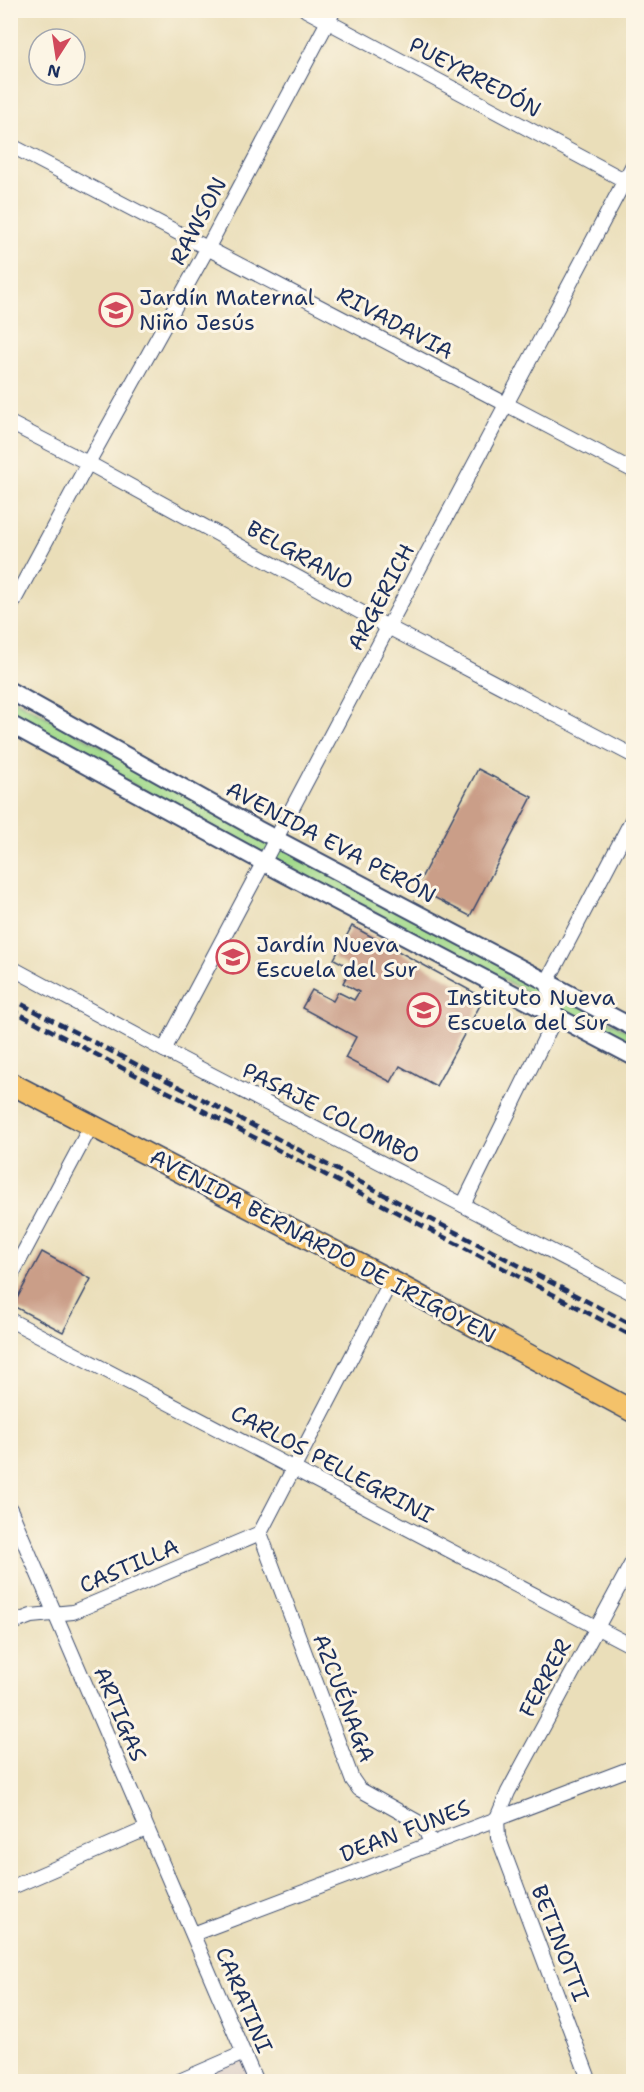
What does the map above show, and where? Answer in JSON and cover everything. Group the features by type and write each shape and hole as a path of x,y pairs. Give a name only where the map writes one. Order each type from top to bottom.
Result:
{"main road":[{"name":"AVENIDA BERNARDO DE IRIGOYEN","path":"10,1083 391,1281 633,1412"}],"street":[{"name":"PUEYRREDÓN","path":"306,10 331,16 624,180"},
{"name":"RAWSON","path":"10,608 207,249 331,16"},
{"name":"RIVADAVIA","path":"10,145 633,471"},
{"name":"ARGERICH","path":"164,1050 633,164"},
{"name":"BELGRANO","path":"10,423 633,756"},
{"name":"AVENIDA EVA PERÓN","path":"10,691 276,839 633,1028"},
{"path":"10,724 264,862 633,1057"},
{"path":"463,1205 556,1016 547,982 633,816"},
{"name":"PASAJE COLOMBO","path":"10,967 164,1050 633,1294"},
{"path":"10,1278 92,1124"},
{"path":"260,1533 391,1281"},
{"name":"CARLOS PELLEGRINI","path":"10,1320 294,1467 633,1647"},
{"name":"ARTIGAS","path":"10,1509 193,1934"},
{"name":"CASTILLA","path":"10,1624 31,1616 73,1612 260,1533"},
{"name":"AZCUÉNAGA","path":"260,1533 352,1779 359,1789 418,1822 425,1829 432,1843"},
{"name":"FERRER","path":"497,1818 508,1792 633,1558"},
{"name":"DEAN FUNES","path":"193,1934 633,1767"},
{"name":"BETINOTTI","path":"497,1818 498,1837 590,2082"},
{"path":"10,1888 146,1829"},
{"name":"CARATINI","path":"193,1934 256,2082"},
{"path":"177,2082 244,2053"}],"shaded area":[{"path":"244,2053 256,2082 184,2082"}],"green space":[{"path":"10,697 633,1034 633,1047 287,867 11,719"}],"building":[{"path":"478,769 532,797 470,916 416,888"},
{"path":"352,926 484,998 436,1086 400,1066 391,1082 345,1058 356,1037 302,1008 312,990 333,1001 338,992 354,1000 359,992 343,983 351,968 334,959"},
{"path":"42,1252 91,1279 63,1332 13,1306"}],"railway":[{"path":"10,998 634,1326"},
{"path":"10,1009 634,1337"}],"place":[{"name":"Jardín Maternal Niño Jesús","path":"116,310"},
{"name":"Jardín Nueva Escuela del Sur","path":"233,957"},
{"name":"Instituto Nueva Escuela del Sur","path":"424,1010"}]}
